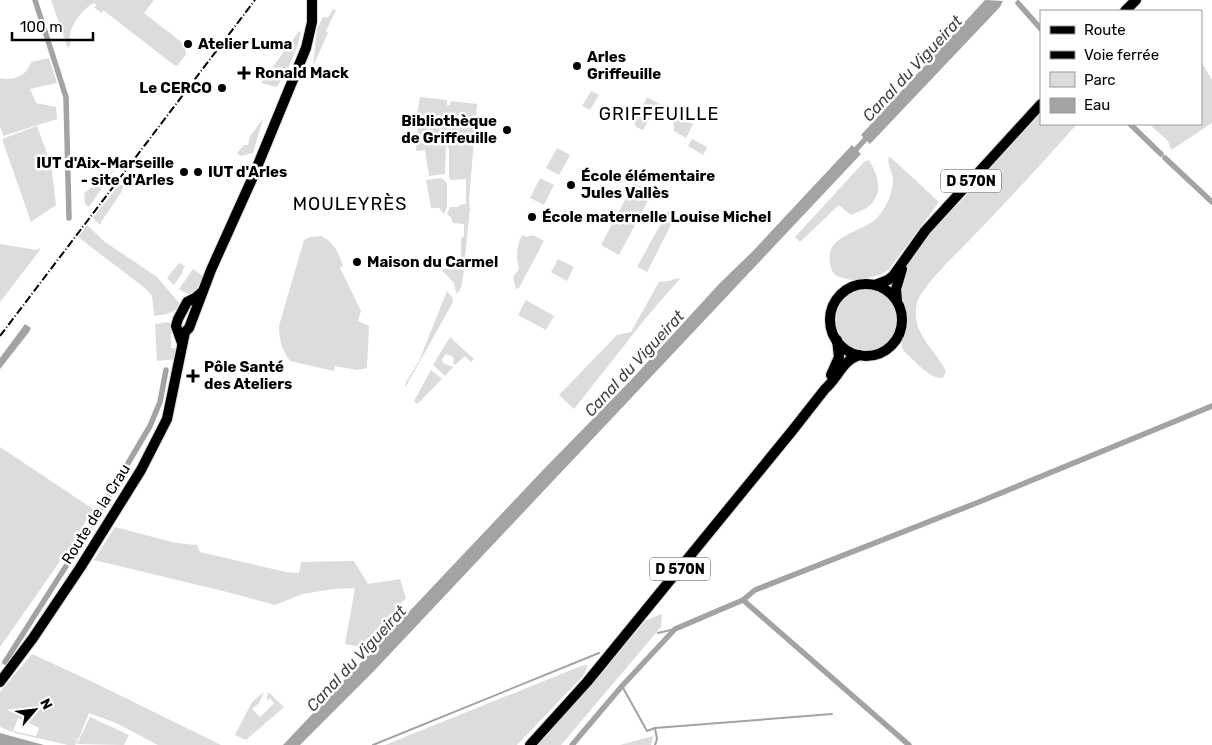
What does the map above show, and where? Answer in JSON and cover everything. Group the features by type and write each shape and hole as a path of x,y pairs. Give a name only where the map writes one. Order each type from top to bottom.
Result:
{"main road":[{"name":"Route de la Crau","path":"0,682 33,638 80,568 141,470 167,419 183,346 181,331 189,328 194,303 203,291 306,48 313,11 312,0"},
{"path":"1126,10 1136,0"},
{"name":"D 570N","path":"875,285 888,280 925,231 1040,105"},
{"name":"D 570N","path":"897,302 896,289 904,261"},
{"path":"875,285 887,291 897,302 902,326 897,339 889,348 880,353 866,356 859,355 849,351 837,340 831,318 840,295 852,287 875,285"},
{"name":"D 570N","path":"825,389 838,357 837,340"},
{"name":"D 570N","path":"530,745 587,682 831,384 846,363 859,355"}],"green space":[{"path":"51,0 154,0 144,13 185,45 186,54 177,66 174,65 103,10 101,13 94,7 97,5 94,3 80,14 76,20 71,32 71,43 68,48"},
{"path":"333,9 336,10 326,31 328,33 313,66 317,29 323,17 328,18"},
{"path":"299,31 301,33 294,54 277,87 261,83"},
{"path":"49,58 57,83 30,89 36,103 56,107 57,119 3,136 0,126 0,78 15,78 27,71 31,62"},
{"path":"1202,63 1212,80 1212,123 1171,150 1168,141 1150,125 1202,125"},
{"path":"591,91 599,95 590,110 582,106"},
{"path":"420,97 447,100 447,105 450,105 451,101 477,104 463,278 461,288 457,294 454,283 442,270 451,266 461,265 461,238 464,236 464,224 453,223 451,217 447,214 450,207 459,207 459,205 466,204 466,179 451,180 449,177 449,149 446,144 445,174 429,176 425,150 416,151 418,126 406,128 407,124 416,121"},
{"path":"647,97 663,106 660,113 653,112 649,115 648,117 650,118 643,130 636,127 634,122 639,114 642,114 640,112"},
{"path":"672,112 693,124 686,138 674,131 674,124 670,117"},
{"path":"1040,114 1040,125 1076,125 941,269 918,299 916,320 918,328 946,371 943,378 938,378 920,367 902,347 901,343 906,321 901,282 913,255 920,245"},
{"path":"263,119 253,153 241,156 237,153 244,145 248,145 250,136"},
{"path":"37,126 51,164 56,205 31,222 2,139"},
{"path":"692,139 707,147 703,155 688,146"},
{"path":"557,148 570,155 559,175 546,168"},
{"path":"889,156 939,202 890,268 882,274 857,280 849,280 838,276 833,272 830,263 830,254 833,246 838,240 876,219 889,199 893,182"},
{"path":"869,160 875,171 878,183 877,195 874,201 851,215 839,205 800,242 795,237 864,162"},
{"path":"115,169 89,207 85,204 84,193"},
{"path":"442,178 447,183 447,207 444,214 439,208 431,208 426,180"},
{"path":"540,178 554,185 544,205 530,198"},
{"path":"121,182 124,183 122,191 101,222 101,225 93,218"},
{"path":"634,183 652,193 619,255 601,245"},
{"path":"668,211 681,218 678,225 672,223 647,272 637,267"},
{"path":"87,225 105,242 157,277 180,304 178,307 169,313 154,316 152,296 145,288 78,237"},
{"path":"522,235 526,237 533,235 544,241 519,288 516,289 513,277 519,269 517,252"},
{"path":"321,236 333,245 339,256 343,266 340,268 361,311 358,321 369,326 367,368 357,370 335,366 334,371 290,361 282,345 279,326 304,240 310,237"},
{"path":"0,244 37,250 39,248 40,250 0,302"},
{"path":"558,259 574,267 567,281 551,272"},
{"path":"179,263 185,266 174,285 167,278"},
{"path":"193,269 203,276 195,292 190,295 179,289"},
{"path":"680,279 645,319 574,409 559,395 617,335 631,332 659,282"},
{"path":"867,289 879,292 889,298 895,308 898,320 895,332 889,342 879,348 867,351 855,348 845,342 839,332 836,320 839,308 845,298 855,292"},
{"path":"447,291 453,302 405,388 406,382 419,361"},
{"path":"526,300 554,316 546,330 518,315"},
{"path":"168,322 172,325 173,331 171,334 171,348 179,349 177,359 157,361 155,324"},
{"path":"450,337 474,359 471,362 465,356 455,365 452,356 446,354 442,359 443,363 453,367 445,376 433,365"},
{"path":"431,370 442,379 417,404 414,401"},
{"path":"0,447 93,509 77,537 0,647"},
{"path":"115,527 176,543 197,545 200,552 286,572 299,573 301,562 354,561 368,584 400,579 406,598 360,647 345,644 355,588 333,589 303,594 275,605 94,560"},
{"path":"662,614 661,627 561,745 538,745 646,620"},
{"path":"32,654 221,745 158,745 116,723 89,713 78,740 71,737 78,741 75,745 15,733 0,727 0,692","holes":["18,718 39,728 36,736 13,731"]},
{"path":"588,665 583,676 517,745 385,745 581,666"},
{"path":"264,692 259,703 252,709 260,717 274,703 270,698 267,701 268,692 284,707 246,740 235,735 252,702"},
{"path":"90,717 129,735 124,745 77,744"},
{"path":"653,736 651,745 620,745"}],"water":[{"path":"985,0 1003,1 1000,7 870,144 861,135"},
{"path":"852,145 861,154 373,672 300,745 283,745 543,470 631,380 719,284 753,251"},
{"path":"25,324 31,328 29,332 0,369 0,358"},
{"path":"0,733 44,745 0,745"}],"waterway":[{"path":"35,0 66,97 69,218"},
{"path":"1018,3 1040,28"},
{"path":"1131,125 1161,154"},
{"name":"Canal du Vigueirat","path":"852,154 869,135"},
{"path":"1165,158 1212,202"},
{"path":"5,662 82,541 150,426 160,402 166,370"},
{"path":"743,600 755,590 979,502 1212,406"},
{"path":"572,745 622,686 675,629 743,600 909,745"},
{"path":"658,633 675,629"},
{"path":"373,745 599,653"},
{"path":"622,686 647,731 655,728 832,714"},
{"path":"655,728 657,739 655,745"}],"railway":[{"path":"0,336 255,0"}],"place":[{"name":"Atelier Luma","path":"188,44"},
{"name":"Arles Griffeuille","path":"577,66"},
{"name":"Ronald Mack","path":"244,73"},
{"name":"Le CERCO","path":"222,88"},
{"name":"Bibliothèque de Griffeuille","path":"507,130"},
{"name":"IUT d'Aix-Marseille - site d'Arles","path":"184,172"},
{"name":"IUT d'Arles","path":"198,172"},
{"name":"École élémentaire Jules Vallès","path":"571,185"},
{"name":"École maternelle Louise Michel","path":"532,217"},
{"name":"Maison du Carmel","path":"357,262"},
{"name":"Pôle Santé des Ateliers","path":"193,376"}],"district":[{"name":"GRIFFEUILLE","path":"659,114"},
{"name":"MOULEYRÈS","path":"350,204"}]}
